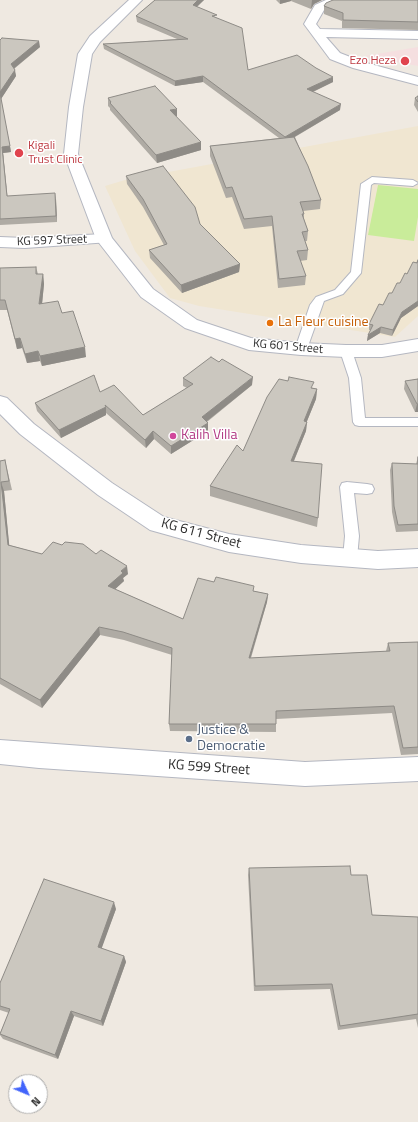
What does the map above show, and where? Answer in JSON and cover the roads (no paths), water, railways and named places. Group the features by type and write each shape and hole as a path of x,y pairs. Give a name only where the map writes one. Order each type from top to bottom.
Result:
{"street":[{"name":"KG 601 Street","path":"136,0 95,39 85,54 76,107 71,154 104,239 147,293 191,324 249,344 301,349 346,351 382,351 418,345"},
{"path":"336,0 319,8 310,24 334,56 358,65 418,81"},
{"path":"316,33 418,35"},
{"name":"KG 597 Street","path":"0,242 25,243 104,239"},
{"name":"KG 611 Street","path":"0,403 33,434 106,489 158,524 229,544 301,554 378,560 418,558"},
{"name":"KG 599 Street","path":"0,752 305,774 418,769"}],"lane":[{"path":"301,349 316,305 320,299 339,292 356,273 366,184 372,180 414,183"},
{"path":"346,351 355,378 359,422 418,422"},
{"path":"350,558 352,536 348,487 368,489"}],"place":[{"name":"Ezo Heza","path":"405,61"},
{"name":"Kigali Trust Clinic","path":"19,153"},
{"name":"La Fleur cuisine","path":"270,323"},
{"name":"Kalih Villa","path":"173,436"},
{"name":"Justice & Democratie","path":"189,739"}]}
